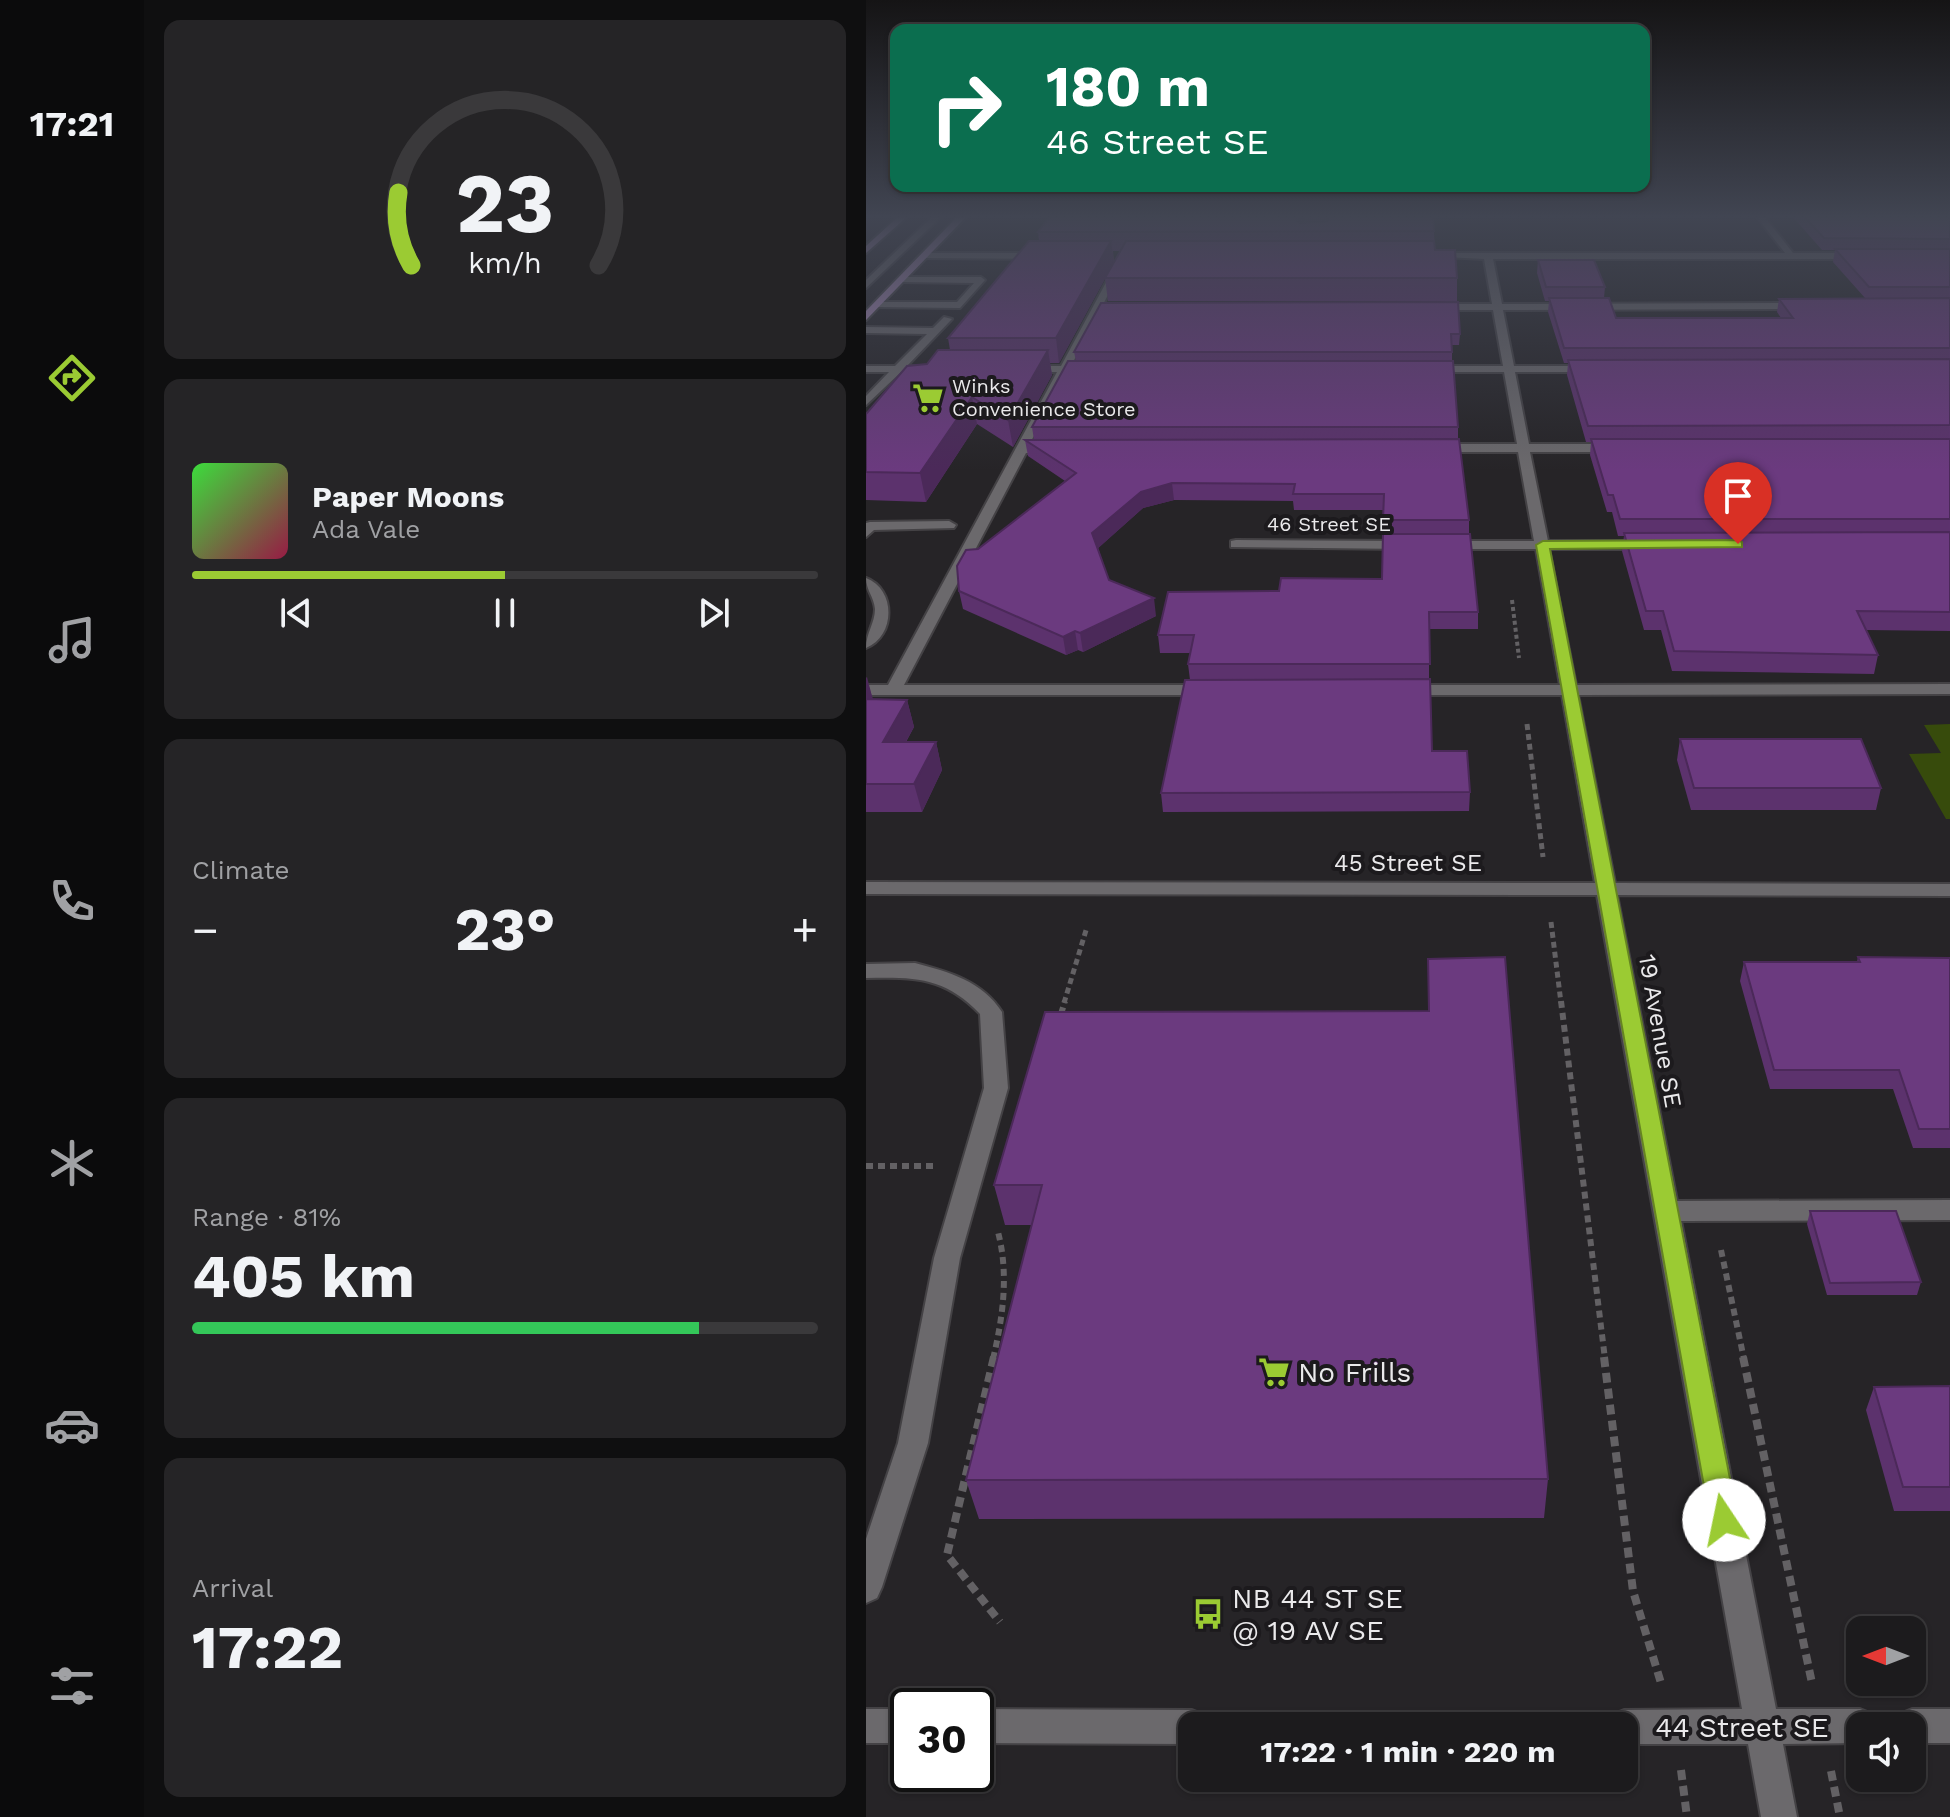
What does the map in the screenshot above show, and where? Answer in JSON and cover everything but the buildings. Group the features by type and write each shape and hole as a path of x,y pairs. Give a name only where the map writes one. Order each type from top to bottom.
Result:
{"main road":[{"path":"866,317 881,301"}],"street":[{"path":"877,305 960,305 964,301"},
{"path":"893,690 1099,301"},
{"name":"19 Avenue SE","path":"1498,301 1779,1817"},
{"path":"1422,307 1809,306"},
{"path":"1096,307 1111,307"},
{"path":"866,402 947,319"},
{"path":"866,330 936,331"},
{"path":"866,369 942,369"},
{"path":"1017,369 1110,369"},
{"path":"1411,369 1609,369"},
{"path":"1423,448 1635,448"},
{"path":"1021,449 1067,449"},
{"path":"867,528 949,525"},
{"name":"46 Street SE","path":"1236,544 1665,545"},
{"path":"866,643 879,627 884,613 882,600 869,590"},
{"path":"1388,690 1950,689"},
{"path":"866,690 1228,690"},
{"name":"45 Street SE","path":"866,888 1950,890"},
{"path":"866,971 915,970 968,988 991,1012 996,1088 947,1258 913,1443 866,1587"},
{"path":"1666,1211 1950,1210"},
{"path":"866,1726 890,1726"},
{"path":"994,1726 1178,1727"},
{"name":"44 Street SE","path":"1638,1727 1846,1726"},
{"path":"1926,1726 1950,1726"}],"path":[{"path":"1505,545 1633,1591 1674,1726"},
{"path":"1057,1022 1063,1012 1087,927"},
{"path":"866,1166 974,1167"},
{"path":"996,1219 1005,1260 1001,1325 947,1555 1000,1622"}],"green space":[{"path":"1950,724 1950,819 1946,819 1909,754 1941,753 1924,725"}],"place":[{"name":"Winks Convenience Store","path":"928,398"},
{"name":"No Frills","path":"1274,1372"},
{"name":"NB 44 ST SE @ 19 AV SE","path":"1208,1614"}],"route":[{"path":"1724,1520 1543,545 1738,544"}]}
